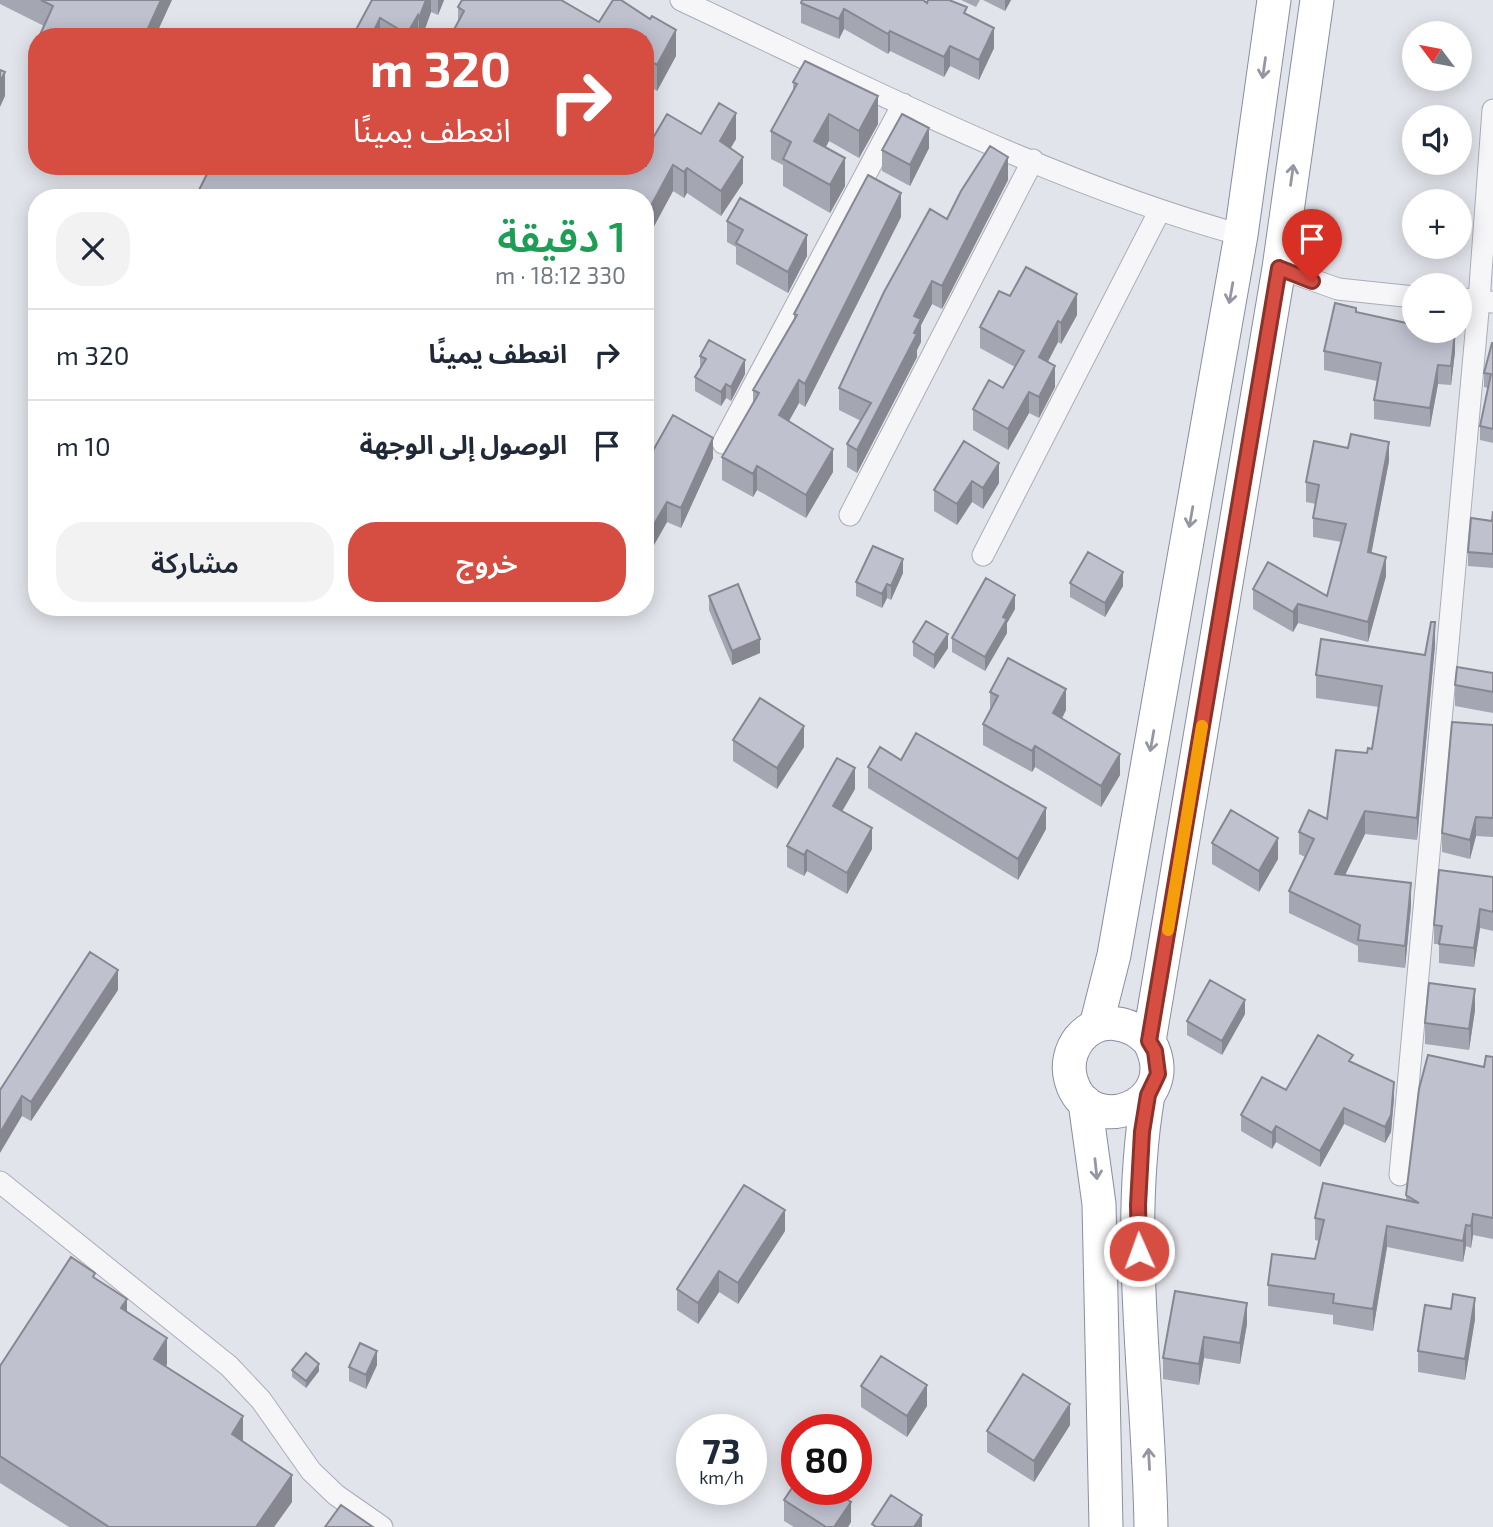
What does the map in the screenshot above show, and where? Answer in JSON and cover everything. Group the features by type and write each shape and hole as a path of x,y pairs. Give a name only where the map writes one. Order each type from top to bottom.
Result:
{"highway":[{"path":"1096,1027 1115,955 1241,235 1274,0"},
{"path":"1149,1041 1279,268 1317,0"},
{"path":"1107,1023 1131,1026 1149,1041 1155,1051 1158,1074 1148,1095 1140,1104 1118,1112 1095,1108 1085,1102 1072,1084 1069,1061 1078,1040 1096,1027 1107,1023"},
{"path":"1148,1095 1141,1144 1138,1205 1151,1527"},
{"path":"1085,1102 1098,1204 1106,1527"}],"street":[{"path":"681,0 903,104 1033,160 1159,212 1241,235"},
{"path":"723,443 903,104"},
{"path":"1400,1175 1493,110"},
{"path":"850,515 1033,160"},
{"path":"983,555 1159,212"},
{"path":"1279,268 1338,289 1402,296"},
{"path":"0,1182 229,1366 261,1399 311,1471 336,1495 382,1527"}],"building":[{"path":"41,0 161,0 148,28 43,28 53,6"},
{"path":"372,0 426,0 419,18 418,15 410,28 397,28 380,18 375,28 357,28"},
{"path":"462,0 561,0 599,22 613,0 621,0 650,19 652,16 676,30 657,65 654,63 654,28 455,28 464,11 458,7"},
{"path":"802,0 923,0 927,3 928,0 949,0 967,7 964,13 994,28 979,60 950,46 944,57 890,31 888,34 844,9 839,19 801,3"},
{"path":"805,61 878,96 859,131 829,114 814,141 845,158 830,185 783,159 791,142 771,131 797,84 793,82"},
{"path":"719,103 736,113 720,141 743,157 721,191 687,168 684,172 673,165 654,200 654,189 200,189 206,175 654,175 654,136 667,114 701,134"},
{"path":"902,114 929,128 910,165 882,150"},
{"path":"990,146 1008,157 942,286 932,281 914,316 921,319 914,333 917,334 857,450 847,444 871,403 839,388 884,292 930,209 947,219 961,191"},
{"path":"868,175 901,193 805,384 799,380 779,415 833,449 806,495 757,466 753,474 722,457 759,393 753,390 797,315 794,314"},
{"path":"740,198 807,235 788,272 736,243 743,230 727,221"},
{"path":"1026,267 1077,294 1061,323 1058,321 1039,357 1055,366 1039,397 1029,392 1008,429 973,409 989,380 1003,388 1024,351 980,327 999,291 1010,296"},
{"path":"1335,303 1356,308 1356,312 1402,322 1402,343 1454,343 1451,366 1438,365 1430,408 1374,400 1381,363 1324,351"},
{"path":"709,340 745,360 731,387 726,384 721,392 695,377 706,359 700,356"},
{"path":"1492,343 1493,429 1480,426 1491,374 1484,373"},
{"path":"673,415 713,438 681,508 667,502 654,524 654,449"},
{"path":"1351,434 1389,442 1368,552 1386,557 1368,622 1298,604 1293,612 1253,589 1268,562 1327,596 1346,524 1313,518 1319,485 1306,482 1314,441 1348,448"},
{"path":"964,441 999,463 983,488 972,481 957,504 934,490"},
{"path":"1493,511 1493,554 1468,552 1471,518 1492,521"},
{"path":"873,546 903,559 891,586 887,584 882,594 856,582"},
{"path":"1088,552 1123,572 1105,603 1070,583"},
{"path":"986,578 1015,595 1003,617 1007,619 985,657 952,638"},
{"path":"738,584 760,639 732,651 709,596"},
{"path":"926,621 948,634 934,655 913,642"},
{"path":"1431,622 1435,622 1417,818 1365,811 1335,874 1411,883 1405,946 1358,940 1360,925 1289,891 1314,839 1299,832 1309,810 1327,819 1336,750 1367,753 1368,748 1372,749 1382,686 1316,675 1321,639 1425,655"},
{"path":"1008,658 1066,689 1053,713 1120,754 1101,786 1035,746 1032,751 983,724 998,696 990,692"},
{"path":"1457,667 1493,673 1493,692 1455,685"},
{"path":"760,698 804,726 777,768 733,740"},
{"path":"1452,722 1493,725 1493,818 1476,817 1470,840 1442,833"},
{"path":"916,733 1046,808 1018,859 868,767 880,747 901,760"},
{"path":"837,758 855,768 833,806 872,828 847,873 807,850 804,855 787,846"},
{"path":"1231,810 1278,838 1259,871 1212,843"},
{"path":"1439,870 1493,877 1493,912 1480,909 1474,948 1439,944 1442,926 1434,925"},
{"path":"90,952 118,970 31,1102 22,1096 0,1133 0,1090"},
{"path":"1210,980 1245,1000 1222,1041 1187,1021"},
{"path":"1429,983 1475,989 1469,1029 1425,1023"},
{"path":"1318,1035 1353,1055 1349,1061 1394,1082 1391,1115 1385,1127 1344,1108 1320,1151 1276,1126 1272,1133 1241,1115 1262,1077 1286,1090"},
{"path":"1428,1055 1484,1067 1486,1056 1493,1057 1493,1218 1473,1214 1471,1226 1466,1225 1463,1241 1387,1226 1373,1309 1333,1303 1334,1294 1268,1285 1272,1254 1315,1259 1324,1220 1315,1218 1323,1183 1419,1203 1406,1195 1419,1089"},
{"path":"744,1185 785,1210 738,1283 719,1271 698,1303 677,1289"},
{"path":"71,1257 95,1273 93,1277 127,1299 121,1308 167,1338 154,1359 243,1416 232,1434 292,1475 256,1527 109,1527 0,1456 0,1366"},
{"path":"1175,1291 1247,1303 1240,1343 1204,1337 1199,1364 1163,1358"},
{"path":"1453,1294 1475,1298 1465,1359 1418,1351 1425,1305 1451,1309"},
{"path":"360,1343 377,1351 366,1375 349,1367"},
{"path":"306,1353 319,1364 306,1381 292,1370"},
{"path":"881,1356 927,1385 907,1416 861,1386"},
{"path":"1023,1374 1070,1404 1034,1461 987,1431"},
{"path":"891,1495 922,1515 914,1527 876,1527 872,1524"},
{"path":"341,1505 373,1527 325,1527"},
{"path":"792,1505 849,1505 834,1527 826,1527"}],"slow traffic":[{"path":"1168,930 1202,726"}],"route":[{"path":"1139,1251 1138,1168 1148,1095 1158,1074 1158,1062 1149,1041 1279,268 1312,281"}]}
